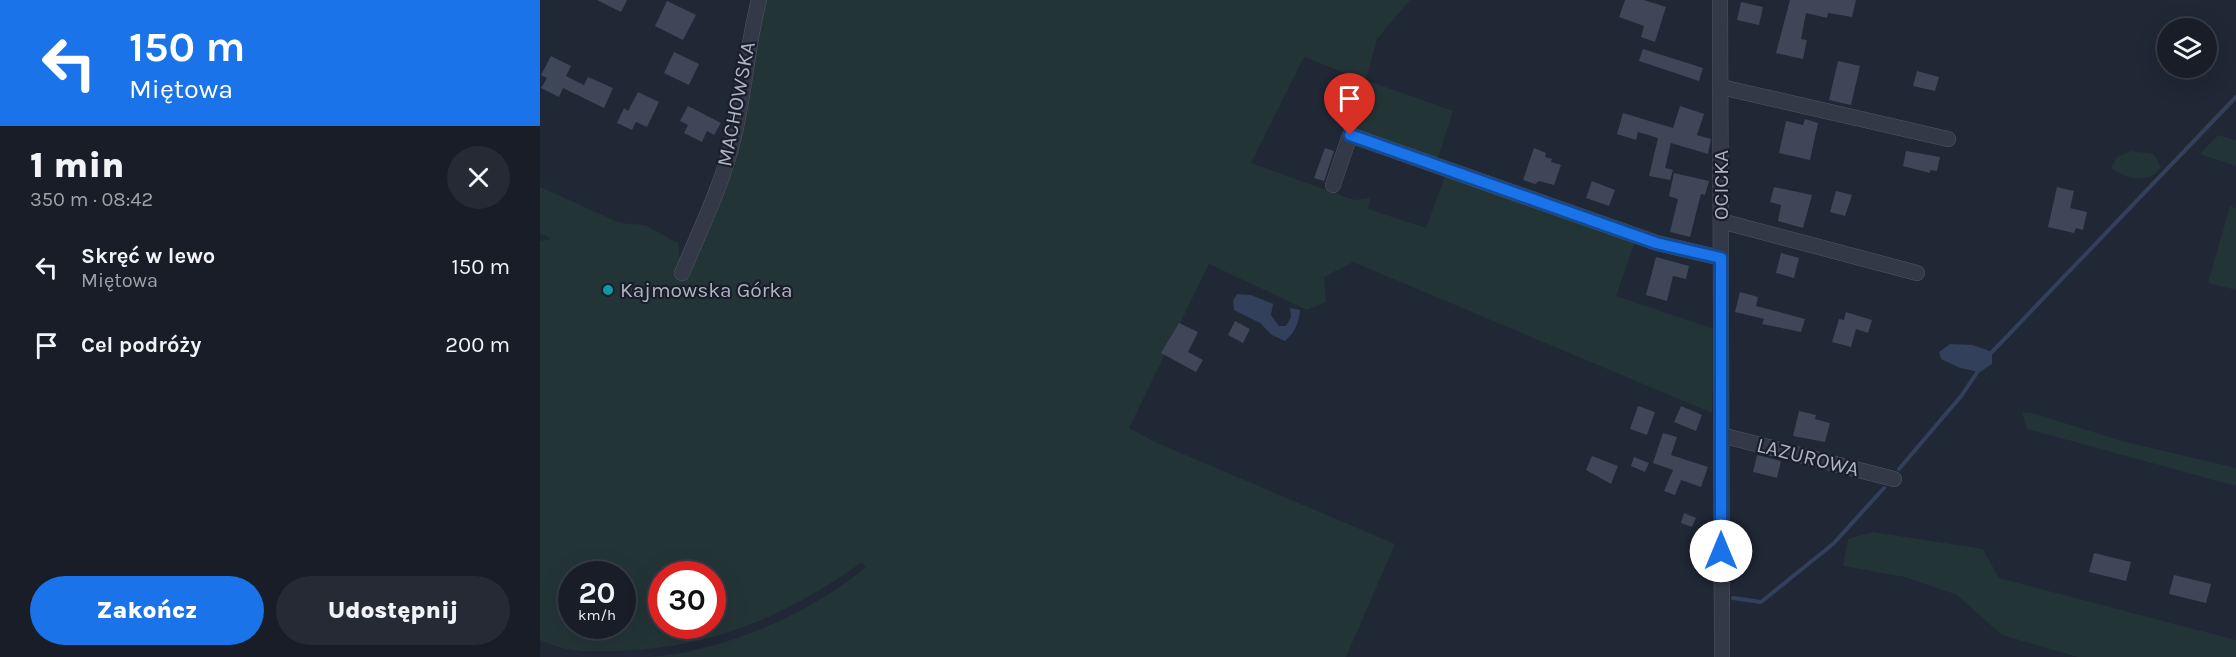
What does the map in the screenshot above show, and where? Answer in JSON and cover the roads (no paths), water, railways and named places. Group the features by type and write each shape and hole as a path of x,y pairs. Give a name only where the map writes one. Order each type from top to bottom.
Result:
{"street":[{"name":"MACHOWSKA","path":"682,273 724,172 740,106 749,37 759,0"},
{"name":"OCICKA","path":"1720,0 1722,657"},
{"path":"1720,87 1948,139"},
{"path":"1333,185 1350,135 1656,243 1721,258"},
{"path":"1721,221 1917,273"},
{"name":"LAZUROWA","path":"1721,435 1894,479"}],"water":[{"path":"1237,294 1251,295 1273,304 1271,315 1279,326 1286,326 1291,317 1290,308 1300,310 1294,331 1285,341 1272,335 1260,323 1234,310 1233,301"},
{"path":"1950,344 1973,345 1992,352 1992,364 1980,372 1960,368 1941,359 1939,352"}],"waterway":[{"path":"1992,352 2236,97"},
{"path":"1899,469 1962,395 1978,371"},
{"path":"1733,598 1761,602 1833,544 1884,488"}],"place":[{"name":"Kajmowska Górka","path":"608,290"}]}
